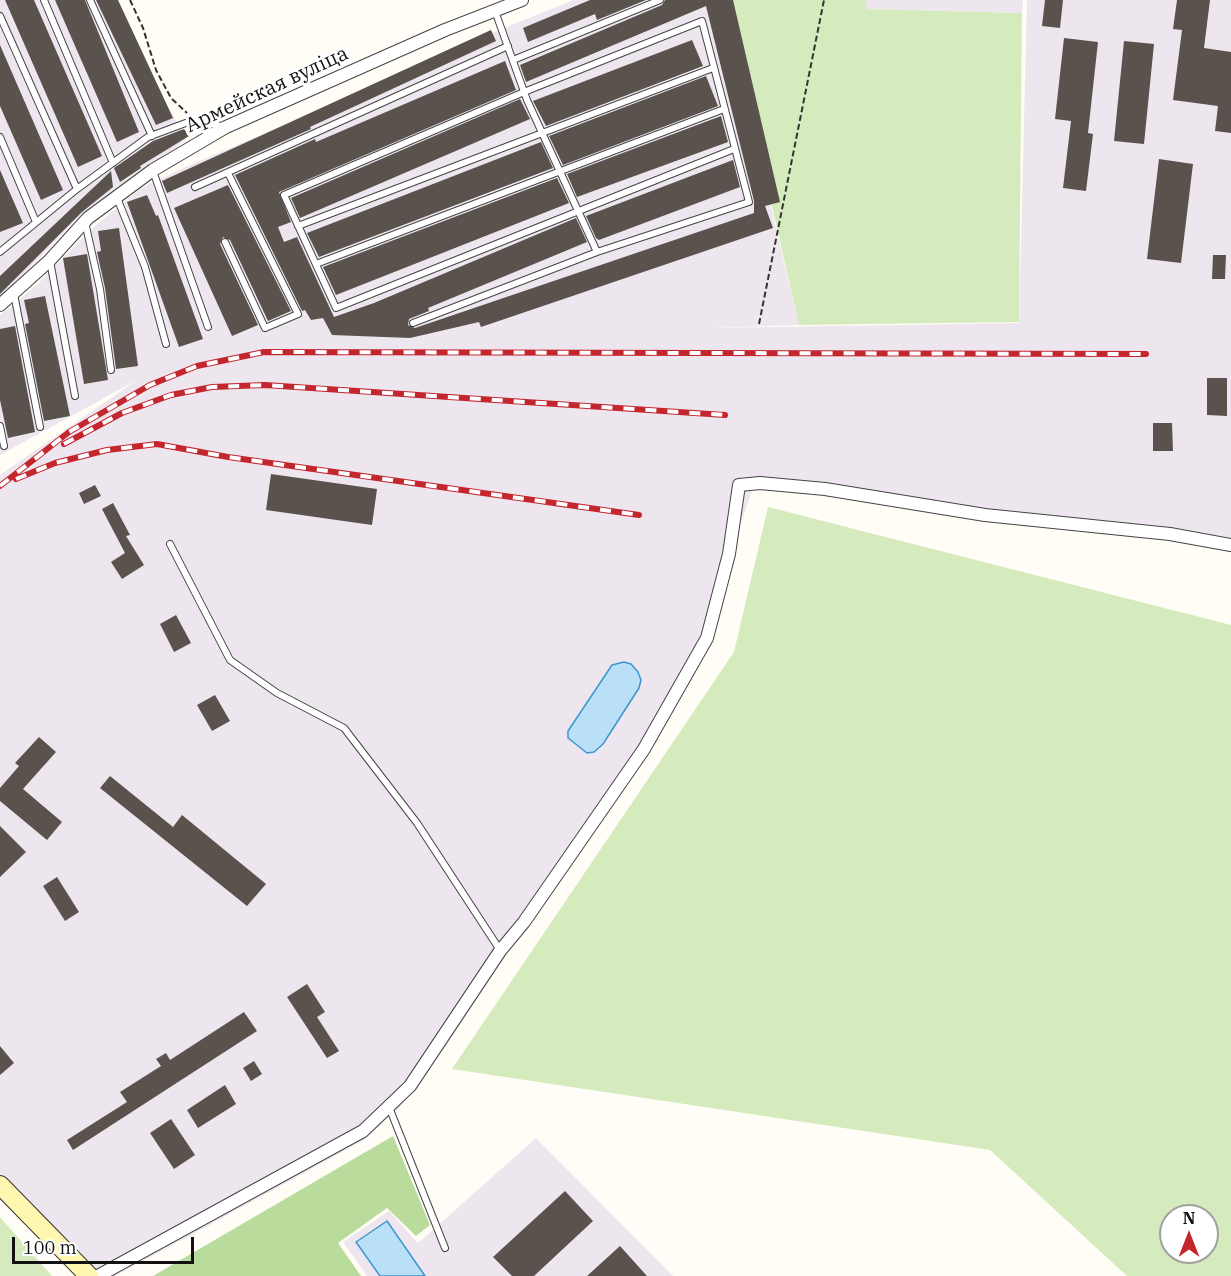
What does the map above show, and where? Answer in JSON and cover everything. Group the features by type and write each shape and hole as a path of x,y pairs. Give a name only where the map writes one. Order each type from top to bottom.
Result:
{"street":[{"name":"Армейская вуліца","path":"0,305 50,261 85,222 153,170 226,127 445,30 522,0"},
{"path":"98,1276 363,1131 410,1086 500,951 524,922 644,749 707,638 729,554 739,484 760,483 825,489 986,515 1170,534 1231,545"},
{"path":"0,1185 89,1276"}],"lane":[{"path":"44,0 113,163"},
{"path":"90,0 152,136"},
{"path":"513,60 660,0"},
{"path":"495,11 524,92 597,252"},
{"path":"0,16 77,189"},
{"path":"414,323 597,252 748,202 702,21 524,92 284,195 336,308 578,209 734,149"},
{"path":"195,187 508,46"},
{"path":"298,226 713,68"},
{"path":"316,264 724,109"},
{"path":"0,252 77,189 152,136 191,121 226,127"},
{"path":"0,137 36,222"},
{"path":"153,170 208,327"},
{"path":"225,242 265,328 298,314 228,173"},
{"path":"117,198 145,267 166,344"},
{"path":"85,222 100,289 111,370"},
{"path":"50,261 75,396"},
{"path":"14,294 40,427"},
{"path":"0,426 4,446"},
{"path":"170,544 230,660 277,693 344,728 417,823 500,951"},
{"path":"389,1106 445,1248"}],"path":[{"path":"130,0 143,28 156,70 171,98 189,116"},
{"path":"759,324 824,0"}],"shaded area":[{"path":"0,0 112,0 186,140 80,215 0,300"},
{"path":"573,0 722,0 799,325 707,328 1019,323 1027,0 1231,0 1231,550 1167,539 816,491 753,488 699,644 642,748 446,1046 399,1108 364,1140 182,1240 115,1276 93,1276 0,1174 0,475 137,380 0,455 0,315 38,284 90,230 141,188 363,92 438,55"},
{"path":"866,0 1023,0 1022,13 866,9"},
{"path":"536,1138 673,1276 367,1276 343,1242 389,1211 418,1243"}],"green space":[{"path":"725,0 866,0 867,9 1022,13 1019,322 799,325"},
{"path":"768,507 1231,625 1231,1276 1127,1276 990,1150 452,1069 734,652"},
{"path":"393,1136 430,1225 416,1236 387,1208 338,1243 361,1276 153,1276"},
{"path":"0,1217 52,1276 0,1276"}],"water":[{"path":"624,662 631,664 638,672 641,680 639,688 603,744 594,752 587,753 568,738 568,731 612,665"},
{"path":"387,1221 425,1276 380,1276 356,1242"}],"building":[{"path":"5,0 34,0 102,156 78,167"},
{"path":"55,0 85,0 139,132 117,142"},
{"path":"96,0 118,0 173,118 156,125"},
{"path":"590,0 646,0 597,20 595,14 528,42 523,28"},
{"path":"665,0 733,0 780,202 765,206 773,228 481,327 479,322 410,338 332,335 323,318 311,320 305,310 302,311 235,175 315,139 316,142 505,61 516,90 279,192 291,222 278,227 284,242 297,237 334,317 374,303 576,218 587,242 428,308 429,311 409,319 408,325 415,328 754,213 754,201 706,6 526,82 520,65 662,5"},
{"path":"1045,0 1063,0 1060,28 1042,26"},
{"path":"1177,0 1210,0 1204,48 1231,52 1231,133 1215,131 1218,106 1173,100 1182,30 1173,29"},
{"path":"491,30 496,41 310,127 311,129 167,193 162,181"},
{"path":"1064,38 1098,42 1088,133 1093,134 1086,191 1063,188 1071,121 1055,119"},
{"path":"692,40 703,66 546,126 533,101"},
{"path":"1124,41 1154,44 1144,144 1114,141"},
{"path":"0,45 63,190 41,200 0,106"},
{"path":"706,76 718,106 563,165 549,136"},
{"path":"520,99 530,119 300,218 291,198"},
{"path":"721,116 728,142 577,197 567,174"},
{"path":"184,129 189,136 140,166 141,168 120,182 114,168 153,141"},
{"path":"541,142 553,168 319,257 307,233"},
{"path":"1159,159 1193,164 1181,263 1147,259"},
{"path":"733,160 740,187 599,240 596,238 586,216"},
{"path":"0,170 23,223 0,232"},
{"path":"111,171 113,187 82,212 0,294 0,276"},
{"path":"557,178 569,203 336,295 323,267"},
{"path":"228,185 291,311 268,321 230,240 223,237 220,244 258,325 232,336 174,208"},
{"path":"147,195 156,216 158,215 203,339 179,347 127,202"},
{"path":"119,228 138,366 116,369 105,288 97,252 101,251 98,231"},
{"path":"87,254 108,380 84,384 63,258"},
{"path":"1213,255 1226,255 1225,279 1212,279"},
{"path":"45,296 70,416 44,421 25,324 29,323 24,300"},
{"path":"15,326 35,432 8,438 0,400 0,329"},
{"path":"1207,378 1227,378 1227,416 1207,415"},
{"path":"1153,423 1172,423 1173,451 1153,451"},
{"path":"271,474 377,489 372,525 266,510"},
{"path":"95,485 101,496 84,504 79,493"},
{"path":"113,503 130,535 126,536 144,565 122,579 111,562 125,553 102,509"},
{"path":"176,615 191,643 174,652 160,624"},
{"path":"215,695 230,721 212,731 197,705"},
{"path":"39,737 56,752 23,789 62,822 47,840 0,801 0,788 19,766 15,763"},
{"path":"110,776 173,827 182,815 266,884 247,906 100,788"},
{"path":"0,826 26,852 0,877"},
{"path":"57,877 79,912 65,921 43,886"},
{"path":"307,984 325,1012 317,1017 339,1051 327,1058 287,997"},
{"path":"244,1012 257,1031 73,1150 67,1140 127,1102 120,1092 161,1066 156,1059 166,1053 170,1060"},
{"path":"0,1046 14,1063 0,1075"},
{"path":"254,1061 262,1074 251,1081 243,1068"},
{"path":"225,1085 236,1104 198,1128 187,1110"},
{"path":"171,1119 195,1155 174,1169 150,1133"},
{"path":"565,1191 593,1221 534,1276 512,1276 493,1257"},
{"path":"620,1246 647,1276 587,1276"}],"railway":[{"path":"0,486 69,432 150,385 197,366 264,352 1146,354"},
{"path":"64,444 122,413 171,395 212,387 265,385 725,415"},
{"path":"16,479 55,463 107,450 157,444 228,457 639,515"}]}
